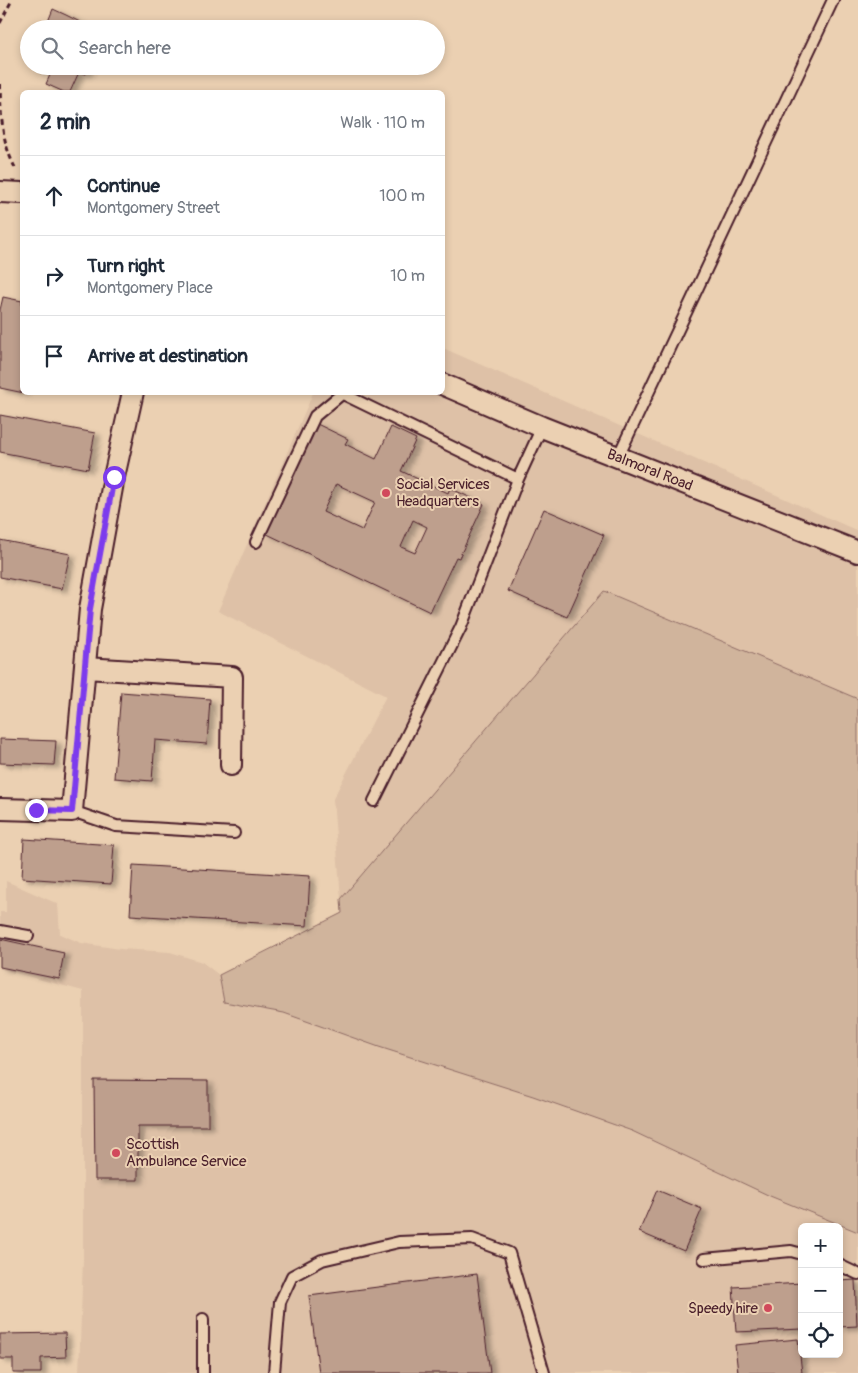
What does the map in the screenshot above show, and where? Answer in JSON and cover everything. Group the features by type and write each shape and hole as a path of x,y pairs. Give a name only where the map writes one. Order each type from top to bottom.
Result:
{"street":[{"path":"0,192 20,184"},
{"name":"Balmoral Road","path":"445,385 542,427 858,552"},
{"path":"0,809 72,811 90,609 114,477 132,395"},
{"path":"85,668 232,676 231,764"}],"lane":[{"path":"618,457 833,0"},
{"path":"256,542 315,416 341,395"},
{"path":"348,395 518,479"},
{"path":"374,801 461,626 518,479 542,427"},
{"path":"72,811 116,826 234,833"},
{"path":"0,931 28,936"},
{"path":"274,1373 280,1302 292,1276 322,1260 399,1242 472,1238 509,1253 544,1373"},
{"path":"704,1259 791,1251 798,1253"},
{"path":"843,1267 858,1274"},
{"path":"203,1320 203,1373"}],"path":[{"path":"0,23 12,0"},
{"path":"0,84 2,126 8,156 20,182"}],"shaded area":[{"path":"445,349 858,531 858,699 604,591 341,899 333,799 386,696 218,611 312,395 445,395"},
{"path":"604,591 858,699 858,1232 843,1226 843,1223 836,1223 770,1196 632,1131 533,1096 379,1047 284,1013 224,1002 219,975 342,913 341,899"},
{"path":"6,881 58,904 60,934 81,943 120,949 170,952 202,962 219,975 224,1002 284,1013 379,1047 533,1096 632,1131 770,1196 836,1223 798,1223 798,1358 843,1358 843,1226 858,1232 858,1373 79,1373 83,1258 83,991 0,969 0,912 6,912"}],"building":[{"path":"53,9 76,20 49,20"},
{"path":"50,75 78,75 71,90 60,90 46,84"},
{"path":"3,297 20,301 20,392 0,388 0,310"},
{"path":"0,415 95,433 88,469 0,452"},
{"path":"315,423 348,439 345,444 376,459 391,427 416,439 401,471 448,493 450,488 484,504 459,558 456,557 430,612 265,533 291,479 289,478","holes":["336,484 375,502 362,530 323,512","413,520 427,527 415,553 401,547"]},
{"path":"544,509 604,535 567,617 508,591"},
{"path":"0,540 70,554 62,589 0,577"},
{"path":"121,692 210,699 207,744 155,740 152,781 114,778"},
{"path":"0,739 56,741 54,765 0,763"},
{"path":"24,839 114,845 111,884 22,878"},
{"path":"133,865 310,876 307,926 130,915"},
{"path":"0,939 64,953 59,979 0,967"},
{"name":"Scottish Ambulance Service","path":"94,1080 208,1081 208,1126 138,1126 138,1180 95,1180"},
{"path":"657,1190 702,1209 684,1251 639,1232"},
{"path":"477,1274 490,1373 319,1373 309,1296"},
{"path":"855,1280 857,1326 843,1327 843,1281"},
{"name":"Speedy hire","path":"798,1283 798,1329 736,1332 733,1287"},
{"path":"65,1333 66,1357 41,1358 41,1373 13,1373 13,1359 0,1359 0,1334"},
{"path":"798,1339 798,1358 800,1358 802,1373 738,1373 735,1345"}],"place":[{"name":"Social Services Headquarters","path":"386,493"},
{"name":"Scottish Ambulance Service","path":"116,1153"},
{"name":"Speedy hire","path":"768,1308"}],"route":[{"path":"36,810 72,811 90,609 114,477"}]}
